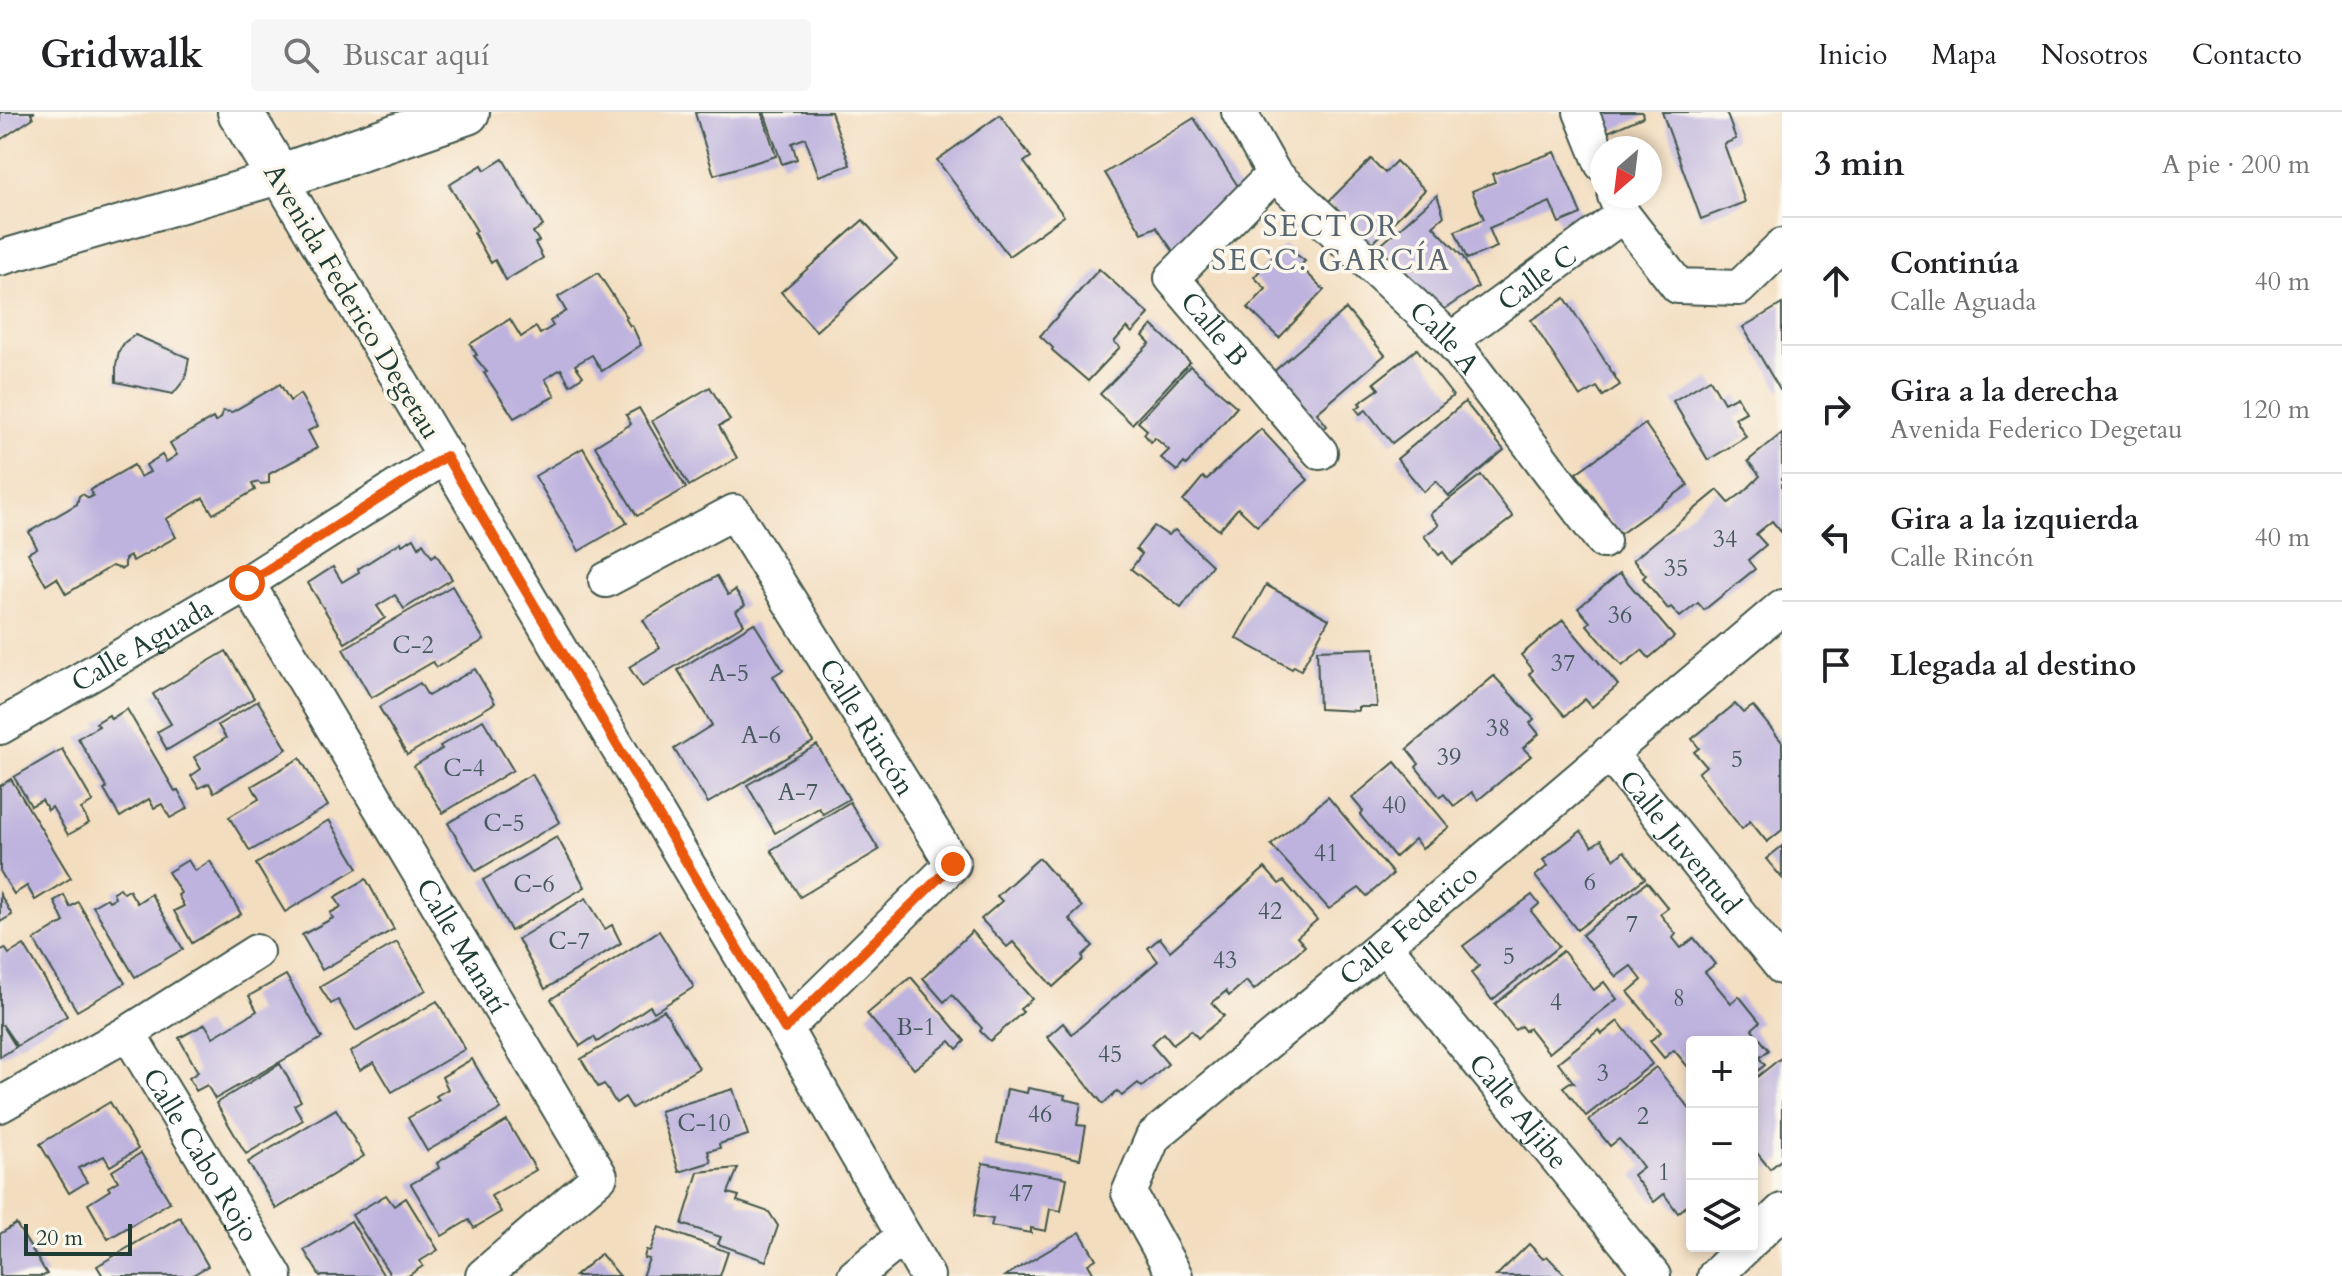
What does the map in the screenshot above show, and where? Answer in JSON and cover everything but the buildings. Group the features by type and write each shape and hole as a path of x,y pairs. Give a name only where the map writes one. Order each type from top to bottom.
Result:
{"main road":[{"name":"Avenida Federico Degetau","path":"240,112 279,177"},
{"path":"279,177 467,112"}],"street":[{"name":"Calle A","path":"1239,112 1274,174 1451,340 1603,541"},
{"path":"1581,112 1591,136"},
{"name":"Calle B","path":"1274,174 1172,278 1320,452"},
{"path":"0,258 279,177"},
{"name":"Avenida Federico Degetau","path":"279,177 785,1029 927,1276"},
{"name":"Calle C","path":"1451,340 1616,208"},
{"path":"1620,208 1678,286 1739,288 1782,246"},
{"name":"Calle Aguada","path":"0,727 247,583 446,456"},
{"name":"Calle Rincón","path":"606,580 734,512 953,864 785,1029"},
{"name":"Calle Manatí","path":"247,583 600,1176 483,1276"},
{"name":"Calle Federico","path":"1175,1276 1129,1193 1153,1137 1782,607"},
{"name":"Calle Juventud","path":"1609,753 1782,967"},
{"name":"Calle Aljibe","path":"1384,945 1653,1276"},
{"path":"0,1105 128,1033 256,952"},
{"name":"Calle Cabo Rojo","path":"128,1033 275,1276"},
{"path":"1758,1234 1782,1211"},
{"path":"855,1276 904,1236"},
{"path":"1715,1276 1740,1252"}],"district":[{"name":"SECTOR SECC. GARCÍA","path":"1331,243"}],"route":[{"path":"247,583 446,456 785,1029 953,864"}]}
